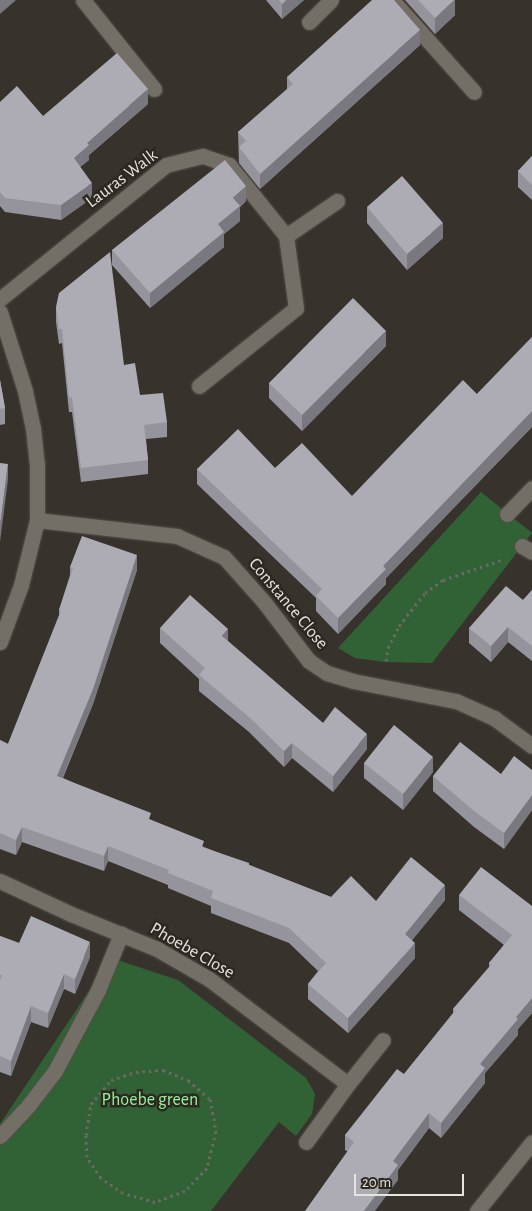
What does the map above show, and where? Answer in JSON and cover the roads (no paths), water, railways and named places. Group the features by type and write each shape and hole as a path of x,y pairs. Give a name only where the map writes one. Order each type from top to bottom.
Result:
{"street":[{"path":"83,0 154,89"},
{"path":"309,22 331,0"},
{"path":"392,0 474,92"},
{"name":"Lauras Walk","path":"0,300 166,165 203,156 229,165 286,236"},
{"path":"199,386 296,308 286,236 336,202"},
{"path":"0,312 25,391 33,428 37,464 37,520 21,585 0,642"},
{"path":"507,514 532,488"},
{"name":"Constance Close","path":"37,520 177,536 224,557 264,602 309,661 328,673 383,687 456,701 494,718 532,746"},
{"name":"Phoebe Close","path":"0,881 157,949 209,979 348,1084"},
{"path":"0,1136 28,1106 55,1070 98,990 121,934"},
{"path":"306,1142 383,1040"},
{"path":"477,1211 532,1142"}],"park label":[{"name":"Phoebe green","path":"150,1100"}]}
